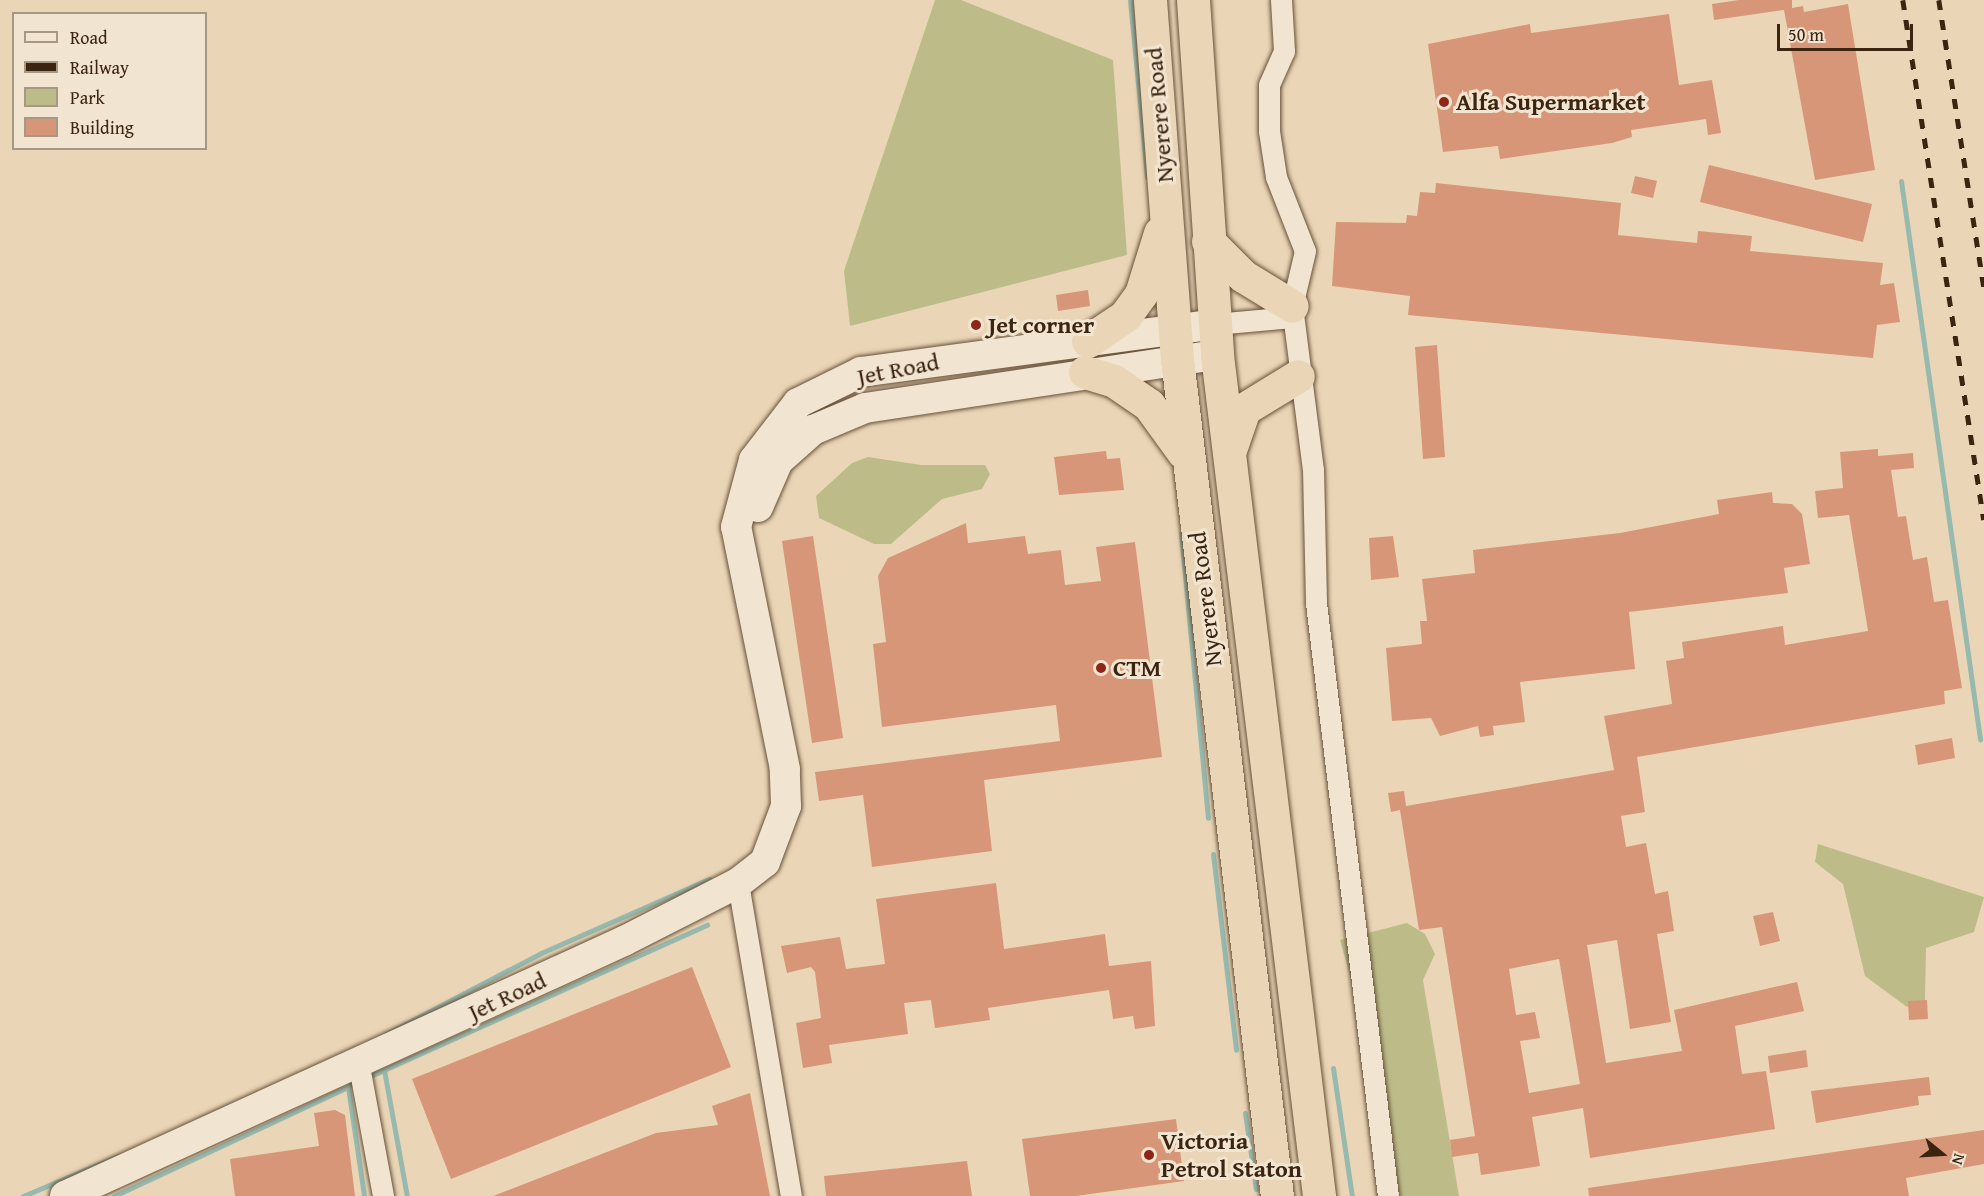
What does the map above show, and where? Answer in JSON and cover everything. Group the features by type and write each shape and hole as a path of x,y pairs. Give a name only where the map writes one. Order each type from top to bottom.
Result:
{"highway":[{"name":"Nyerere Road","path":"1150,0 1177,344 1190,474 1277,1196"},
{"name":"Nyerere Road","path":"1193,0 1208,241 1223,344 1227,456 1319,1196"},
{"path":"1166,202 1141,294 1125,316 1086,357 1157,412 1178,440 1190,474"},
{"path":"1208,241 1243,276 1292,312"},
{"path":"1227,456 1244,409 1298,376"}],"main road":[{"name":"Jet Road","path":"65,1196 359,1066 738,883 765,862 786,806 785,769 765,674 754,538 759,500 778,461 813,430 865,408 1086,357 1177,344 1223,344"}],"street":[{"path":"1281,0 1284,51 1269,85 1269,131 1275,177 1305,251 1292,312 1298,376 1313,469 1316,603 1333,773 1388,1196"},
{"name":"Jet Road","path":"1223,344 1292,312"},
{"path":"738,883 791,1196"},
{"path":"359,1066 383,1196"}],"green space":[{"path":"935,0 961,0 1113,60 1127,255 850,326 844,271"},
{"path":"868,457 921,465 985,465 990,474 982,489 942,499 891,544 874,544 819,518 816,496 852,463"},
{"path":"1818,844 1984,897 1974,932 1926,948 1925,1000 1907,1007 1865,976 1843,884 1815,862"},
{"path":"1407,923 1425,934 1435,954 1423,980 1459,1196 1395,1196 1370,1002 1351,979 1340,940"}],"building":[{"path":"1739,0 1792,0 1792,8 1803,6 1804,12 1848,4 1875,170 1815,180 1784,10 1714,20 1712,4"},
{"path":"1669,14 1679,85 1712,80 1721,133 1708,135 1706,119 1631,130 1632,137 1612,143 1500,159 1498,146 1443,152 1428,44 1530,24 1531,33"},
{"path":"1709,165 1872,204 1863,242 1700,202"},
{"path":"1635,176 1657,181 1653,198 1631,193"},
{"path":"1436,183 1621,203 1618,235 1697,243 1698,231 1752,236 1750,251 1883,263 1880,285 1894,283 1900,322 1877,325 1873,358 1408,315 1410,296 1332,286 1336,222 1406,223 1407,215 1417,216 1420,192 1435,193"},
{"path":"1088,290 1090,306 1058,311 1056,295"},
{"path":"1437,345 1445,457 1423,459 1415,347"},
{"path":"1878,449 1878,456 1913,453 1914,468 1891,470 1898,517 1906,516 1913,560 1927,557 1934,602 1948,600 1962,688 1944,691 1945,704 1637,757 1645,812 1621,816 1626,847 1646,843 1655,894 1668,891 1674,931 1657,934 1671,1022 1630,1029 1617,940 1587,945 1606,1063 1682,1051 1674,1010 1797,982 1804,1011 1735,1026 1742,1074 1766,1071 1775,1129 1590,1158 1583,1108 1532,1117 1540,1166 1481,1175 1478,1153 1452,1157 1450,1140 1475,1136 1442,927 1419,930 1400,810 1391,812 1388,793 1404,791 1406,806 1614,770 1604,716 1672,704 1666,661 1684,658 1682,642 1783,626 1785,645 1868,631 1849,515 1818,518 1815,491 1843,488 1840,452","holes":["1559,959 1580,1084 1529,1093 1520,1041 1540,1038 1535,1012 1516,1015 1509,969"]},
{"path":"1106,451 1107,459 1120,458 1124,490 1059,495 1054,457"},
{"path":"1772,492 1773,503 1792,504 1802,514 1810,564 1784,568 1788,593 1629,612 1635,669 1520,682 1525,722 1493,726 1494,735 1480,737 1478,726 1440,736 1431,718 1392,721 1386,648 1422,644 1420,621 1427,621 1422,579 1475,573 1473,550 1620,533 1719,514 1717,500"},
{"path":"966,523 968,543 1025,536 1028,554 1061,550 1065,585 1101,581 1096,547 1135,542 1162,757 984,780 992,851 872,867 863,795 819,801 815,772 1060,741 1056,705 882,727 873,644 886,642 878,576 888,558"},
{"path":"813,536 843,738 812,743 782,541"},
{"path":"1393,536 1399,577 1371,580 1369,538"},
{"path":"1952,738 1955,758 1918,765 1915,745"},
{"path":"996,883 1004,949 1105,934 1109,966 1151,961 1155,1026 1135,1029 1133,1016 1113,1019 1109,990 988,1008 990,1020 935,1028 931,1000 904,1003 908,1034 829,1045 832,1063 803,1068 796,1023 821,1018 815,972 811,967 787,973 781,946 840,937 846,969 885,964 876,899"},
{"path":"1773,912 1780,941 1760,946 1753,916"},
{"path":"692,967 731,1067 451,1179 412,1079"},
{"path":"1927,1000 1928,1019 1909,1020 1908,1001"},
{"path":"1806,1050 1808,1067 1770,1073 1768,1056"},
{"path":"1929,1077 1931,1095 1918,1096 1919,1105 1816,1123 1811,1091"},
{"path":"750,1093 770,1196 493,1196 656,1133 718,1125 712,1106"},
{"path":"335,1110 345,1115 355,1196 235,1196 230,1159 319,1146 314,1113"},
{"path":"1176,1119 1184,1181 1076,1196 1030,1196 1022,1139"},
{"path":"1984,1130 1984,1164 1906,1178 1909,1196 1589,1196 1588,1188"},
{"path":"967,1161 972,1196 826,1196 824,1176"}],"waterway":[{"path":"1130,0 1147,177"},
{"path":"1901,181 1980,739"},
{"path":"1181,533 1208,818"},
{"path":"1213,854 1236,1050"},
{"path":"386,1034 541,953 709,879"},
{"path":"366,1078 707,925"},
{"path":"1333,1068 1352,1196"},
{"path":"384,1070 407,1196"},
{"path":"114,1196 358,1082"},
{"path":"348,1087 364,1196"},
{"path":"1245,1113 1256,1189"},
{"path":"23,1196 118,1156"}],"railway":[{"path":"1903,0 1984,520"},
{"path":"1939,0 1984,289"}],"place":[{"name":"Alfa Supermarket","path":"1444,102"},
{"name":"Jet corner","path":"976,325"},
{"name":"CTM","path":"1101,668"},
{"name":"Victoria Petrol Staton","path":"1149,1155"}]}
